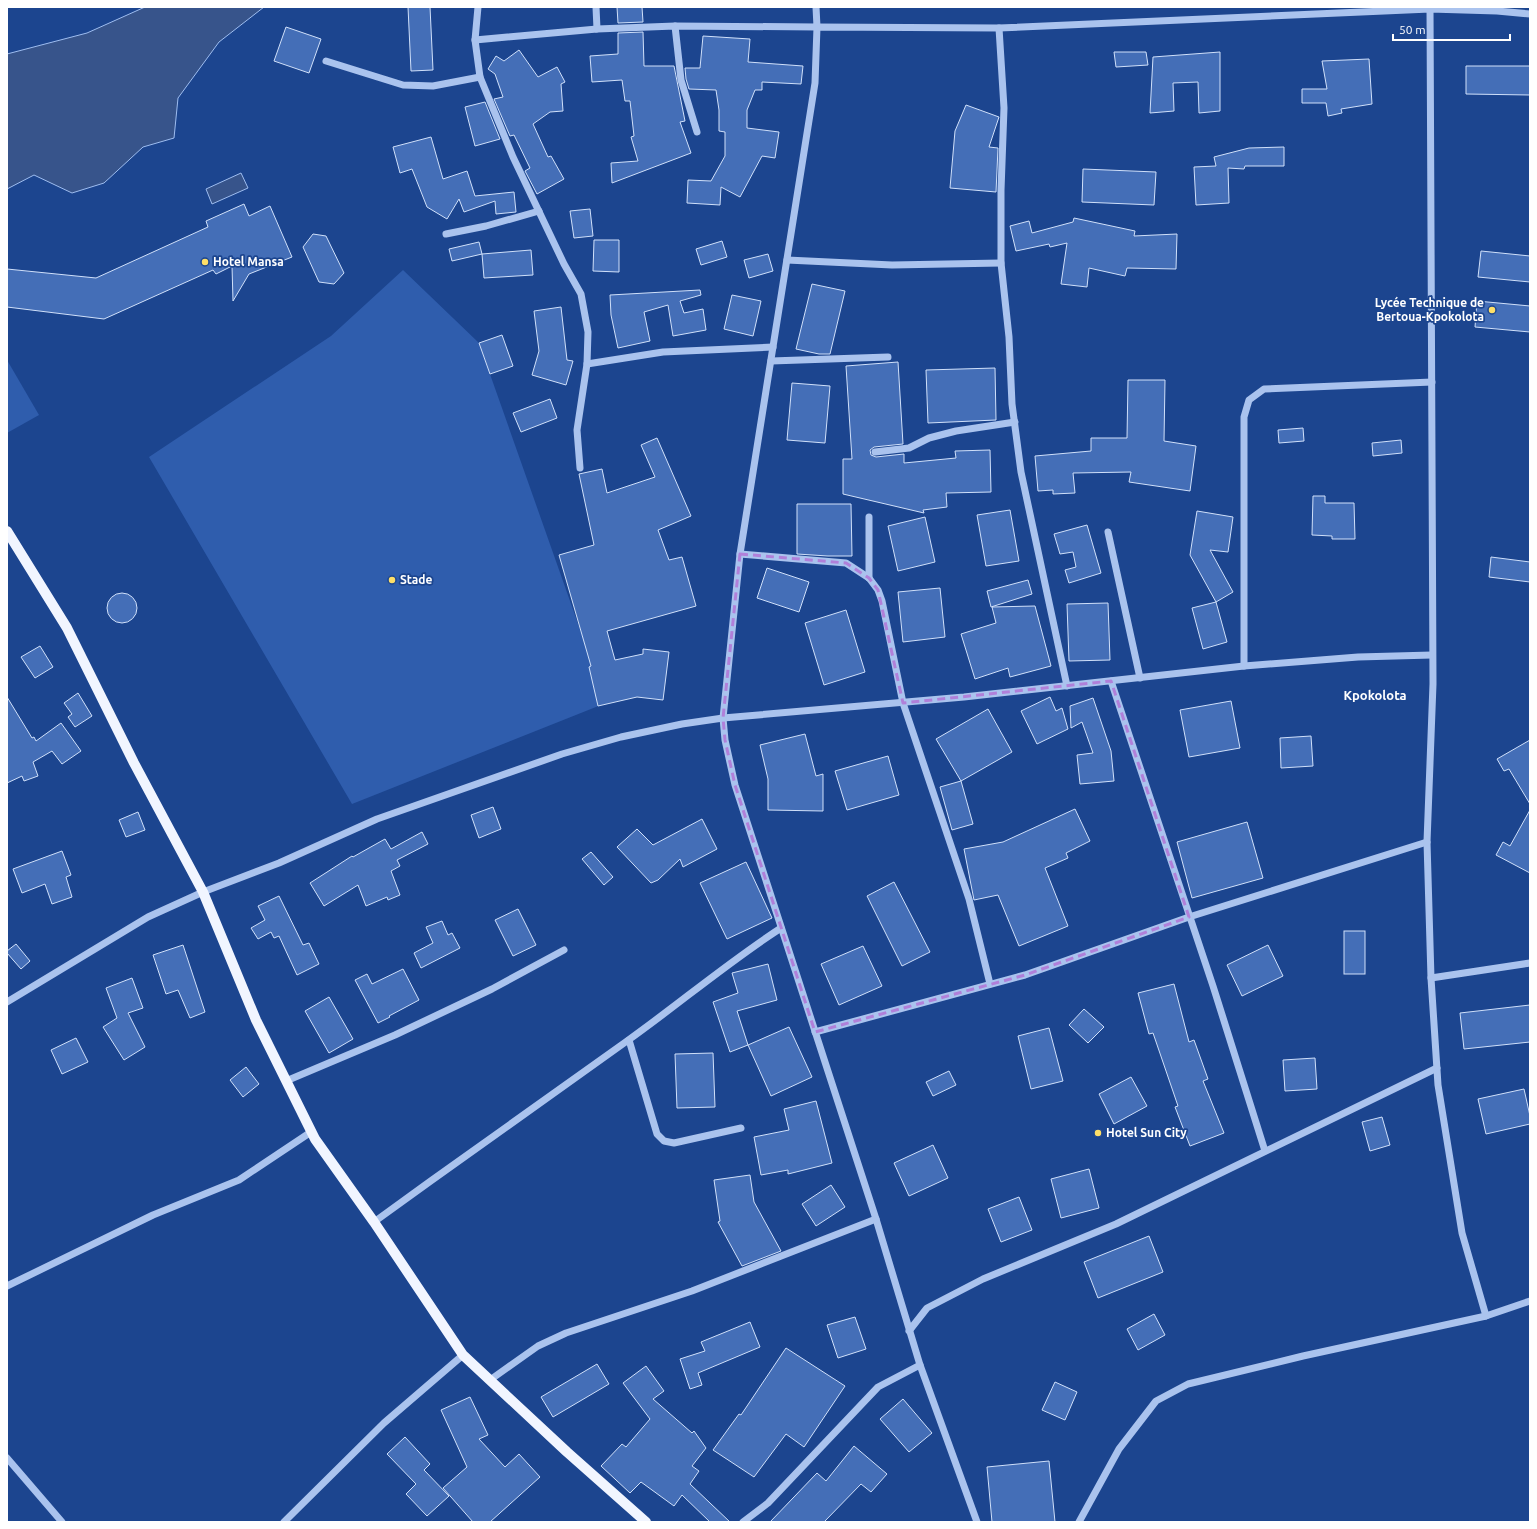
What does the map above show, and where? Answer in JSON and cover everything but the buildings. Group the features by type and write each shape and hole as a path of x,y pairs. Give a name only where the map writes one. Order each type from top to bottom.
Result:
{"main road":[{"path":"7,531 68,628 134,763 203,892 256,1020 315,1139 374,1222 463,1355 567,1452 646,1522"}],"street":[{"path":"478,7 475,40 480,77 513,157 564,264 581,294 588,332 587,364 577,430 580,468"},
{"path":"596,7 597,29"},
{"path":"816,7 817,27 815,83 740,554 723,718 725,740 735,785 876,1219 920,1365 977,1522"},
{"path":"475,40 597,29 675,26 999,28 1430,8 1530,14"},
{"path":"1430,8 1433,684 1427,842 1431,978 1438,1085 1462,1233 1486,1316"},
{"path":"675,26 681,80 697,132"},
{"path":"999,28 1004,108 1001,190 1001,263 1009,337 1014,422 1021,472 1067,686"},
{"path":"326,61 403,85 433,86 480,77"},
{"path":"446,234 486,226 539,211"},
{"path":"787,260 892,265 1001,263"},
{"path":"587,364 663,352 773,347"},
{"path":"771,361 888,357"},
{"path":"1244,666 1244,417 1249,400 1264,389 1432,382"},
{"path":"875,452 909,448 929,438 956,431 1014,422"},
{"path":"869,517 869,578"},
{"path":"1108,532 1140,678"},
{"path":"740,554 846,563 869,578 878,590 882,601 903,703 969,899 990,984"},
{"path":"7,1002 148,917 203,892 279,863 377,819 562,754 620,737 682,724 723,718 903,703 1244,666 1358,657 1432,655"},
{"path":"1111,681 1213,986 1265,1151"},
{"path":"815,1032 1025,975 1189,917 1427,842"},
{"path":"374,1222 492,1136 629,1040 748,950 781,928"},
{"path":"286,1082 395,1035 492,989 564,950"},
{"path":"1431,978 1530,963"},
{"path":"629,1040 657,1134 664,1141 674,1143 741,1128"},
{"path":"909,1330 927,1308 983,1279 1116,1224 1437,1068"},
{"path":"7,1286 154,1215 239,1180 311,1132"},
{"path":"490,1380 538,1346 566,1333 692,1291 876,1219"},
{"path":"1080,1522 1119,1449 1156,1401 1188,1384 1303,1356 1486,1316 1530,1301"},
{"path":"284,1522 384,1423 463,1355"},
{"path":"743,1522 768,1503 878,1387 920,1365"},
{"path":"7,1458 62,1522"}],"highlighted area":[{"path":"740,554 846,563 869,578 878,590 903,703 1111,681 1189,917 1025,975 815,1032 735,785 725,740 723,718"}],"shaded area":[{"path":"145,7 264,7 219,42 178,98 174,138 143,147 104,183 72,193 34,175 7,189 7,54 87,33"},
{"path":"241,173 248,188 212,204 206,189"},
{"name":"Stade","path":"403,270 479,343 606,703 352,804 149,457 331,336"},
{"path":"7,360 39,415 7,433"}],"place":[{"name":"Hotel Mansa","path":"205,262"},
{"name":"Lycée Technique de Bertoua-Kpokolota","path":"1492,310"},
{"name":"Stade","path":"392,580"},
{"name":"Hotel Sun City","path":"1098,1133"}],"district":[{"name":"Kpokolota","path":"1375,695"}]}
